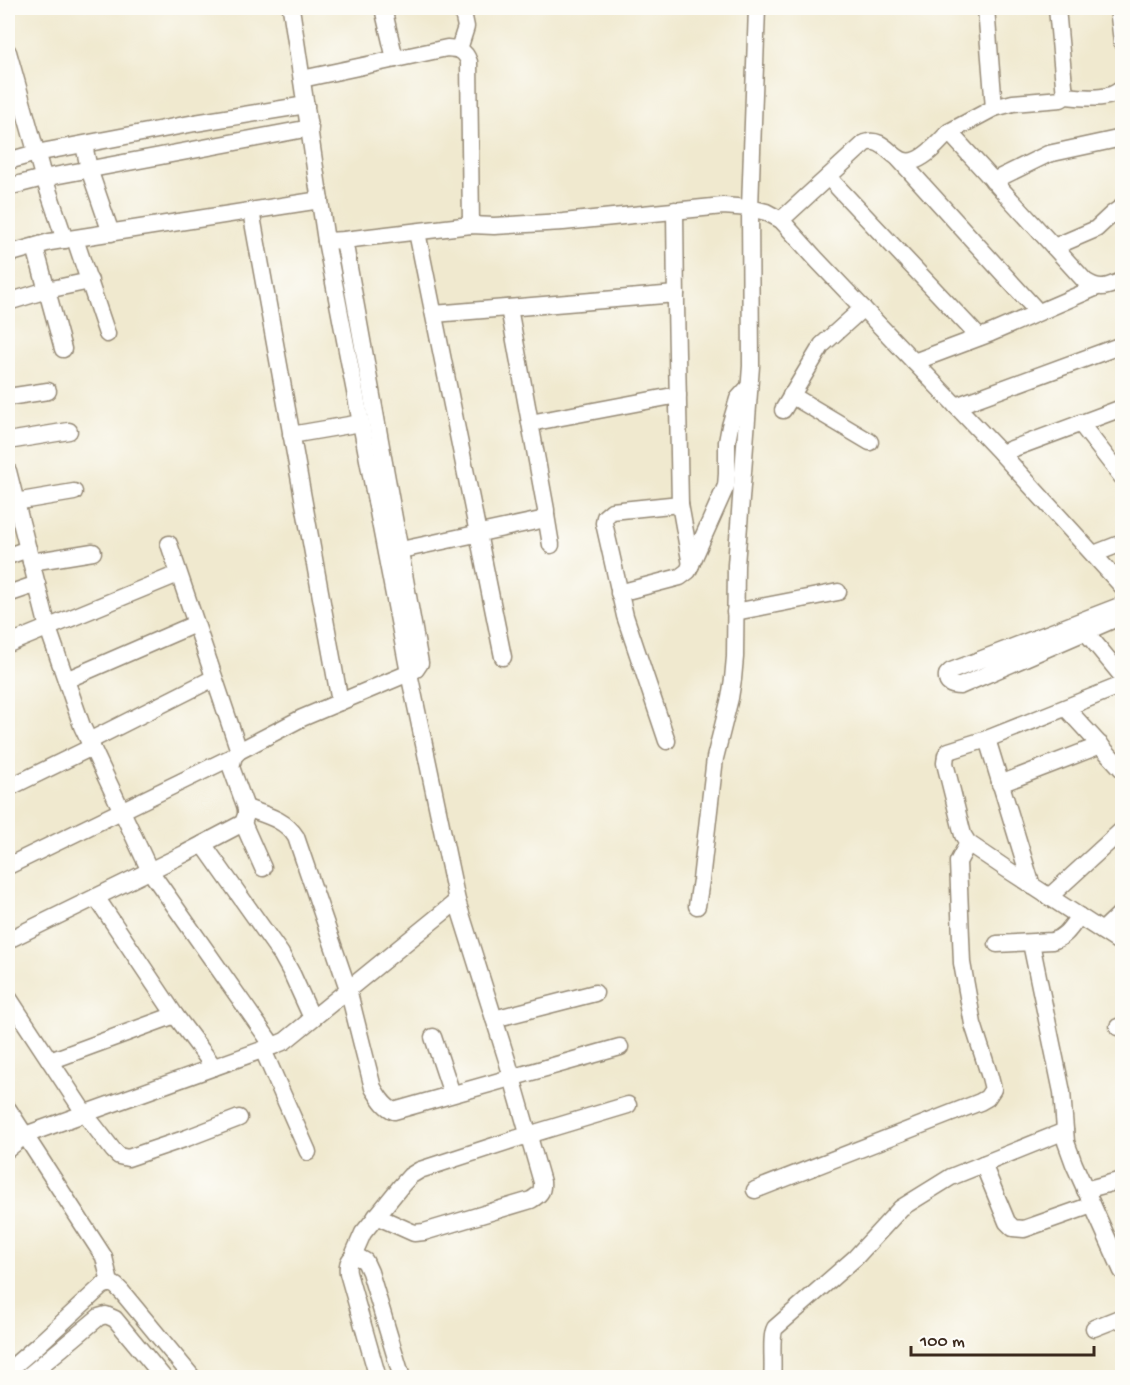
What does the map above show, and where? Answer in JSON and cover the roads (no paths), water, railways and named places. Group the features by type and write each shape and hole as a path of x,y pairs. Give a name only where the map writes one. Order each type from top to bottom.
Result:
{"street":[{"path":"8,866 237,754 302,718 409,673 420,663 401,550 326,241 291,8"},
{"path":"383,8 394,59"},
{"path":"459,49 466,27 462,8"},
{"path":"697,906 702,880 715,758 733,679 736,565 751,366 750,208 757,8"},
{"path":"986,8 994,108"},
{"path":"1057,8 1065,96"},
{"path":"1118,8 1122,42"},
{"path":"302,79 447,48 459,49 467,56 469,62 471,225"},
{"path":"8,52 40,165 90,281 107,334"},
{"path":"899,159 908,162 916,160 950,132 994,108 1013,103 1061,99 1065,96 1106,97 1122,90"},
{"path":"8,187 40,165 86,156 195,123 306,105"},
{"path":"8,161 40,165 86,156 309,128"},
{"path":"950,132 1085,281 1095,288"},
{"path":"993,181 1048,154 1122,138"},
{"path":"782,220 865,143 872,141 880,143 899,159 1038,312"},
{"path":"86,156 111,233"},
{"path":"828,177 979,337"},
{"path":"8,254 70,239 320,200"},
{"path":"326,241 471,225 563,222 723,206 766,212 782,220 817,260 1001,453 1122,586"},
{"path":"1054,247 1096,229 1122,207"},
{"path":"675,210 680,504 691,565"},
{"path":"251,212 340,702"},
{"path":"417,232 503,657"},
{"path":"344,240 360,375 361,423 409,673 457,901 512,1077 543,1189 531,1200 424,1232 414,1233 376,1216"},
{"path":"35,246 63,349"},
{"path":"8,302 47,290 90,281"},
{"path":"914,362 1095,288 1104,288 1122,281"},
{"path":"434,314 675,294"},
{"path":"509,308 551,545"},
{"path":"863,308 822,345 787,402 870,442"},
{"path":"956,406 1122,345"},
{"path":"620,593 680,577 688,571 726,486 727,442 730,426 738,399 749,386"},
{"path":"8,397 48,391"},
{"path":"530,423 678,395"},
{"path":"1001,453 1122,408"},
{"path":"291,435 361,423"},
{"path":"1080,423 1122,477"},
{"path":"8,441 69,431"},
{"path":"8,471 11,494 48,628 82,726 150,871 268,1048 308,1152"},
{"path":"11,494 74,492"},
{"path":"667,741 625,616 604,523 605,517 612,511 680,504"},
{"path":"401,550 541,520 546,515"},
{"path":"1094,554 1122,543"},
{"path":"169,544 237,754 231,767 244,815 263,868"},
{"path":"8,556 93,552"},
{"path":"8,644 178,574"},
{"path":"8,594 37,584"},
{"path":"735,612 838,592"},
{"path":"1122,604 1082,627 960,686 948,683 947,675 951,671 1082,627 1122,616"},
{"path":"66,680 195,624"},
{"path":"1082,627 1122,675"},
{"path":"8,788 214,678"},
{"path":"1122,685 987,739 949,751 945,763 963,835 968,843 1122,944"},
{"path":"1066,708 1122,769"},
{"path":"987,739 1032,886"},
{"path":"1000,784 1101,745"},
{"path":"8,940 203,844 244,815 279,820 292,830 296,837 348,989 373,1088 389,1109 394,1111 620,1047"},
{"path":"1049,897 1122,830"},
{"path":"755,1190 980,1102 990,1094 993,1089 973,1024 962,963 958,862 968,843"},
{"path":"203,844 281,954 312,1018"},
{"path":"96,897 175,1015 214,1066"},
{"path":"8,1149 25,1136 285,1041 457,901"},
{"path":"1102,931 1122,912"},
{"path":"998,944 1060,939 1079,916"},
{"path":"1031,943 1062,1092 1066,1142 1122,1271"},
{"path":"494,1019 596,993"},
{"path":"8,998 85,1114 119,1156 128,1158 239,1118"},
{"path":"50,1062 175,1015"},
{"path":"433,1036 452,1094"},
{"path":"378,1377 348,1273 348,1263 363,1233 410,1176 420,1170 628,1105"},
{"path":"8,1109 104,1257 110,1283"},
{"path":"772,1377 773,1333 778,1324 839,1274 901,1208 951,1177 1065,1131"},
{"path":"983,1164 1007,1221 1013,1228 1024,1229 1122,1180"},
{"path":"352,1257 356,1256 365,1261 370,1272 402,1377"},
{"path":"8,1371 102,1286 110,1283 122,1292 193,1377"},
{"path":"26,1377 99,1317 105,1316 115,1319 164,1377"},
{"path":"1094,1328 1122,1317"},
{"path":"38,1345 49,1358"}]}
